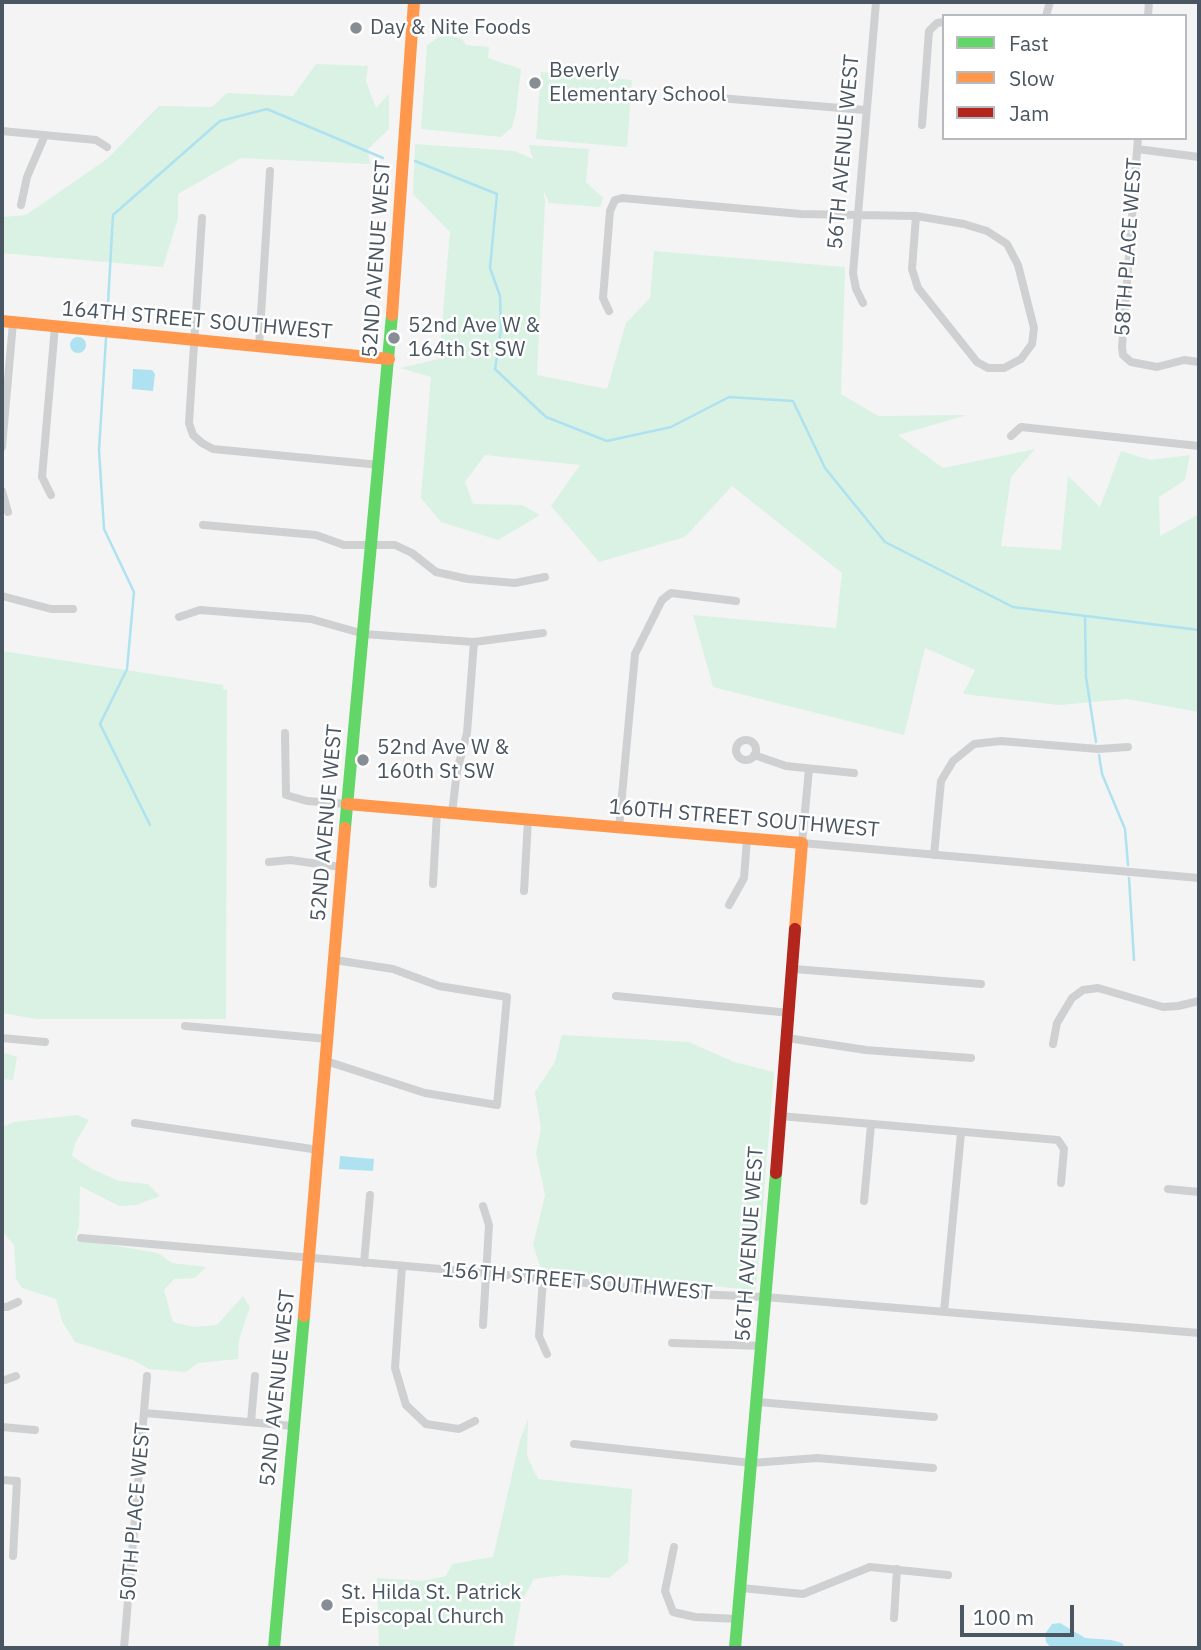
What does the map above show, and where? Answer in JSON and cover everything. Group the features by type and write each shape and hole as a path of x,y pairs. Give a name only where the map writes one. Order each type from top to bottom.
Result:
{"street":[{"name":"52ND AVENUE WEST","path":"274,1648 310,1258 341,867 380,465 414,2"},
{"name":"56TH AVENUE WEST","path":"863,303 856,289 853,273 876,2"},
{"path":"922,125 929,31 941,22"},
{"path":"719,98 865,110"},
{"path":"2,131 96,140 107,147"},
{"path":"22,205 27,177 45,135"},
{"name":"58TH PLACE WEST","path":"1138,140 1123,355 1131,362 1157,367 1184,360 1199,362"},
{"path":"1137,149 1199,157"},
{"path":"259,346 271,171"},
{"path":"608,311 603,298 610,211 615,201 622,198 801,214 915,216 964,224 987,231 1007,244 1018,265 1034,328 1032,344 1021,359 1004,368 988,368 976,362 918,288 912,269 915,216"},
{"path":"202,218 189,423 193,435 213,449 380,465"},
{"name":"164TH STREET SOUTHWEST","path":"7,322 389,359"},
{"path":"2,447 7,322"},
{"path":"51,495 42,477 55,326"},
{"path":"1011,436 1021,427 1199,446"},
{"path":"2,491 8,512"},
{"path":"203,524 316,535 344,545 394,545 412,553 436,572 468,579 515,583 545,578"},
{"path":"619,828 635,654 662,600 671,593 736,601"},
{"path":"2,596 51,609 73,609"},
{"path":"179,617 200,610 310,619 364,634 474,642 543,633"},
{"path":"452,813 457,771 467,733 474,642"},
{"name":"160TH STREET SOUTHWEST","path":"285,733 286,794 307,801 1199,878"},
{"path":"934,855 941,781 953,761 974,744 1001,741 1098,749 1128,747"},
{"path":"754,755 772,764 854,773"},
{"path":"802,844 809,769"},
{"path":"433,884 437,812"},
{"path":"523,891 528,820"},
{"path":"729,905 744,878 747,839"},
{"name":"56TH AVENUE WEST","path":"735,1648 758,1402 802,844"},
{"path":"269,862 290,860 341,867"},
{"path":"326,1061 425,1093 497,1105 507,997 439,986 393,969 335,960"},
{"path":"794,969 981,984"},
{"path":"1053,1044 1057,1023 1072,998 1083,990 1098,988 1163,1007 1199,1001"},
{"path":"616,996 790,1013"},
{"path":"185,1026 328,1039"},
{"path":"2,1038 45,1042"},
{"path":"787,1038 866,1050 971,1058"},
{"path":"780,1116 1058,1140 1064,1149 1061,1183"},
{"path":"135,1123 319,1150"},
{"path":"864,1201 871,1125"},
{"path":"944,1312 961,1133"},
{"path":"1168,1189 1199,1192"},
{"path":"364,1263 370,1195"},
{"path":"483,1206 489,1225 483,1325"},
{"name":"156TH STREET SOUTHWEST","path":"81,1238 694,1294 765,1297 1199,1333"},
{"path":"402,1266 395,1368 406,1405 426,1424 458,1429 475,1421"},
{"path":"543,1279 539,1336 547,1354"},
{"path":"2,1307 18,1302"},
{"path":"672,1343 762,1346"},
{"path":"2,1381 16,1376"},
{"name":"50TH PLACE WEST","path":"124,1648 147,1376"},
{"path":"251,1422 256,1376"},
{"path":"758,1402 934,1417"},
{"path":"145,1413 293,1426"},
{"path":"2,1427 35,1430"},
{"path":"574,1444 752,1463 817,1458 933,1468"},
{"path":"2,1480 17,1481 13,1556"},
{"path":"674,1547 665,1591 673,1612 695,1617 738,1619"},
{"path":"741,1588 803,1594 870,1566 948,1575"},
{"path":"894,1618 897,1569"}],"green space":[{"path":"445,33 462,39 466,45 489,47 488,58 521,69 512,127 501,137 421,129 427,45"},
{"path":"316,64 368,66 366,81 376,108 389,94 389,129 368,149 370,164 241,158 178,194 178,218 163,267 2,253 2,217 26,215 107,159 159,106 212,107 227,93 293,96"},
{"path":"541,72 632,80 627,147 536,139"},
{"path":"415,144 515,151 533,159 529,145 589,149 586,182 603,198 600,207 549,203 543,189 545,201 537,375 607,389 626,323 650,298 654,251 845,267 841,394 878,416 967,415 898,435 943,468 1035,449 1011,477 1001,546 1061,550 1068,476 1100,507 1121,451 1150,460 1190,455 1185,480 1159,497 1160,536 1199,514 1199,712 1127,699 1059,705 963,694 975,670 925,648 904,735 713,687 693,615 836,628 842,573 732,486 685,537 599,562 551,506 580,465 485,455 465,482 473,504 522,505 540,515 498,540 441,522 421,498 431,377 400,368 439,359 450,232 413,194"},
{"path":"2,651 223,685 223,689 227,690 226,1019 36,1019 2,1013"},
{"path":"562,1035 689,1042 734,1062 774,1072 756,1290 542,1271 533,1245 545,1195 536,1153 541,1129 535,1092 555,1062"},
{"path":"2,1052 17,1057 13,1080 2,1079"},
{"path":"77,1115 89,1120 75,1143 72,1156 90,1168 119,1181 148,1184 160,1196 136,1205 119,1206 80,1186 79,1226 75,1239 158,1253 172,1263 206,1267 195,1278 174,1279 164,1290 173,1322 194,1327 217,1325 243,1296 250,1307 239,1340 238,1359 198,1363 186,1372 149,1369 133,1360 75,1342 62,1321 56,1299 22,1288 16,1279 14,1245 2,1231 2,1127 14,1122"},
{"path":"528,1419 527,1456 538,1479 632,1489 628,1562 609,1578 564,1575 534,1579 521,1602 513,1648 379,1648 377,1578 423,1581 446,1576 452,1564 493,1557 520,1440"}],"water":[{"path":"78,337 84,339 84,351 78,353 72,351 70,345 72,339"},
{"path":"133,369 152,370 155,374 153,391 132,389"},
{"path":"340,1156 374,1159 373,1171 339,1169"},
{"path":"1060,1623 1085,1638 1111,1640 1122,1643 1125,1648 1051,1648 1046,1642 1045,1634 1052,1624"}],"waterway":[{"path":"107,321 113,215 220,121 267,109 383,158"},
{"path":"415,161 497,194 490,268 500,296 501,330 495,369 546,417 607,441 671,427 729,397 793,401 825,468 885,542 1013,607 1199,630"},
{"path":"106,338 99,450 104,529 134,592 127,669 100,724 150,825"},
{"path":"1085,617 1086,677 1096,742"},
{"path":"1099,755 1102,774 1125,829 1128,865"},
{"path":"1129,878 1134,960"}],"traffic: fast":[{"path":"345,828 392,315"},
{"path":"735,1648 776,1173"},
{"path":"274,1648 304,1316"}],"traffic: slow":[{"path":"392,315 414,2"},
{"path":"2,321 389,359"},
{"path":"347,804 802,843 795,929"},
{"path":"304,1316 345,828"}],"traffic: jam":[{"path":"776,1173 795,929"}],"place":[{"name":"Day & Nite Foods","path":"356,28"},
{"name":"Beverly Elementary School","path":"535,83"},
{"name":"52nd Ave W & 164th St SW","path":"394,338"},
{"name":"52nd Ave W & 160th St SW","path":"363,760"},
{"name":"St. Hilda St. Patrick Episcopal Church","path":"327,1605"}]}
